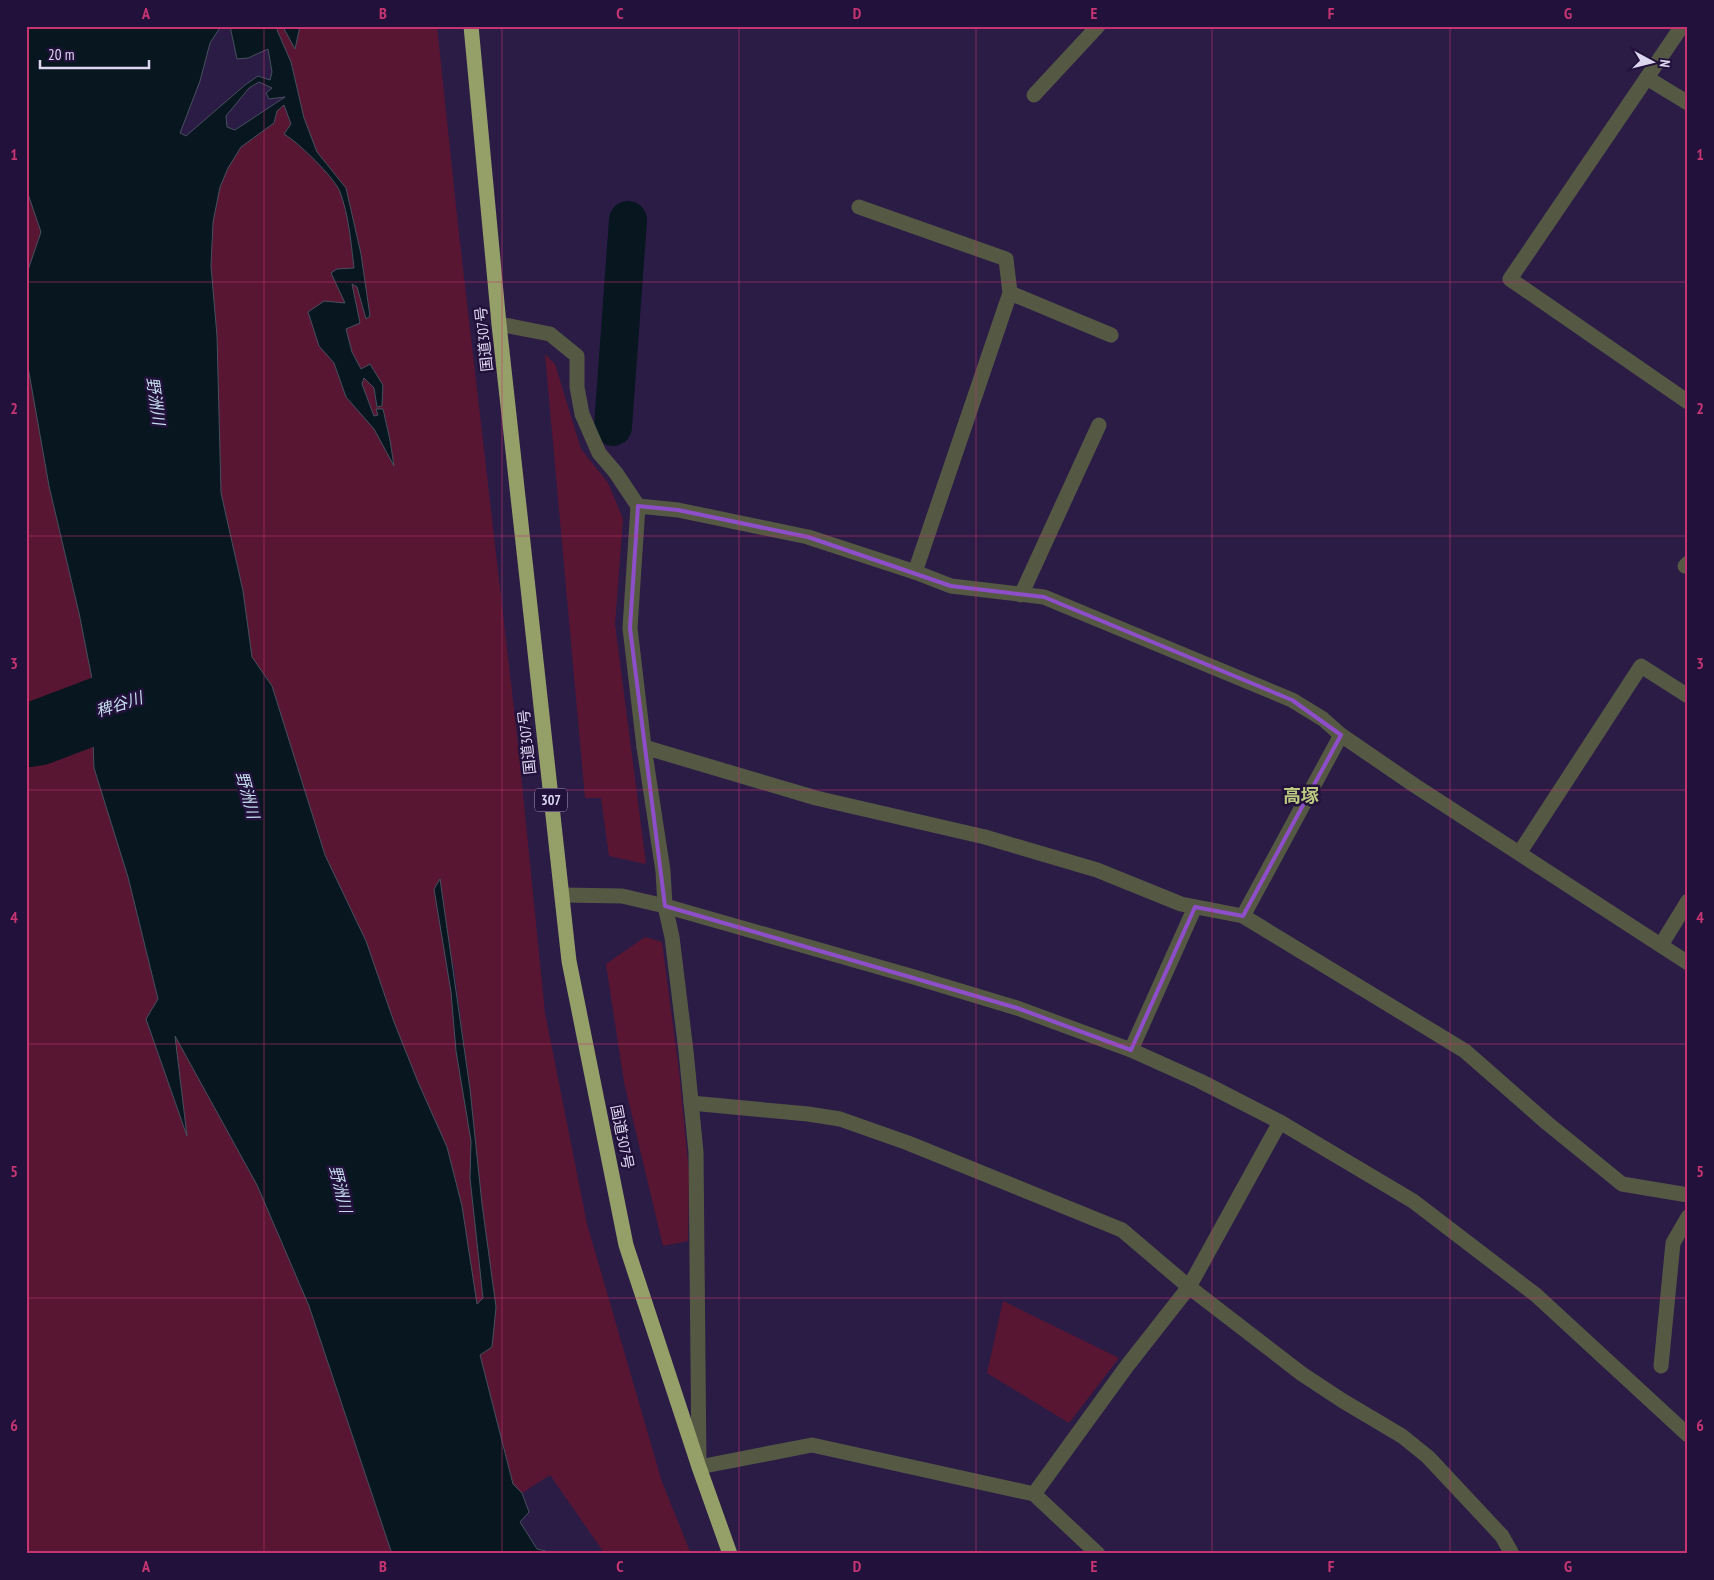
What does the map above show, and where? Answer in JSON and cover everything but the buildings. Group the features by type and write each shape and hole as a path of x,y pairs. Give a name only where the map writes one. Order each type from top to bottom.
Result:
{"highway":[{"name":"国道307号","path":"472,26 499,324 569,961 626,1245 699,1467 730,1554"}],"street":[{"path":"1034,95 1098,26"},
{"path":"1682,26 1510,279 1688,402"},
{"path":"1647,78 1688,103"},
{"path":"859,207 1006,259 1010,293 915,572"},
{"path":"1010,293 1111,335"},
{"path":"499,324 550,334 578,356 577,387 582,414 599,453 616,473 638,506 630,628 644,747 663,870 665,906 673,947 696,1152 699,1467 812,1445 1034,1494 1098,1554"},
{"path":"1021,595 1099,425"},
{"path":"638,506 678,510 808,537 915,572 951,586 1044,597 1292,700 1323,719 1341,735 1414,784 1688,963"},
{"path":"1520,852 1641,666 1688,696"},
{"path":"1244,916 1341,735"},
{"path":"644,747 816,798 985,836 1096,870 1181,904 1244,916 1465,1051 1546,1123 1622,1184 1688,1195"},
{"path":"562,895 622,896 665,906 914,977 1017,1008 1131,1050 1200,1081 1280,1122 1413,1200 1536,1295 1688,1435"},
{"path":"1661,944 1688,901"},
{"path":"1131,1050 1195,907"},
{"path":"691,1103 808,1114 840,1119 908,1143 1122,1230 1190,1287 1302,1374 1402,1436 1428,1457 1502,1536 1512,1554"},
{"path":"1034,1494 1127,1366 1190,1287 1280,1122"},
{"path":"1662,1366 1673,1244 1688,1216"}],"highlighted area":[{"path":"638,506 678,510 808,537 951,586 1044,597 1292,700 1341,735 1243,916 1195,907 1131,1050 1017,1008 665,906 630,628"}],"shaded area":[{"path":"278,26 283,26 295,48 300,26 437,26 518,744 545,1013 587,1224 662,1482 691,1554 605,1554 550,1475 522,1493 513,1484 480,1355 492,1347 496,1307 453,960 451,992 456,1051 471,1141 470,1178 483,1298 477,1305 462,1206 447,1147 394,1022 366,941 325,855 272,686 252,657 243,591 221,493 217,336 211,266 213,222 220,187 228,168 241,147 274,123 277,111 284,104 291,124 284,134 316,161 338,186 344,201 349,230 354,269 338,269 346,303 319,346 334,363 346,397 374,429 393,464 383,409 378,415 374,416 362,384 364,378 374,388 376,407 383,384 361,369 352,352 346,329 359,322 352,284 357,287 366,318 361,254 346,188 317,152 304,118 291,62 277,29"},
{"path":"26,188 41,232 26,276"},
{"path":"26,348 49,486 79,613 95,694 94,768 128,877 158,999 146,1020 186,1133 174,1034 257,1185 309,1306 392,1554 26,1554"},
{"path":"545,354 555,364 581,449 608,483 623,519 615,624 646,864 609,856 601,798 585,798"},
{"path":"645,937 662,942 679,1071 689,1172 688,1241 663,1246 624,1082 606,964"},
{"path":"1003,1301 1119,1358 1069,1423 987,1373"}],"water":[{"name":"野洲川","path":"26,26 221,26 210,43 200,81 180,133 186,136 258,76 270,80 272,72 268,49 248,58 237,59 230,26 278,26 277,30 291,62 304,118 317,152 346,188 361,254 370,316 366,319 357,287 352,284 360,323 346,329 352,352 361,369 370,364 383,385 382,406 377,407 374,388 364,378 362,384 374,416 378,415 376,409 383,409 394,466 374,429 346,397 334,363 319,346 308,312 324,301 345,303 331,273 337,269 354,268 352,249 348,220 340,192 331,178 315,161 298,144 284,134 291,124 284,105 277,111 274,123 241,147 228,168 220,187 213,222 211,266 217,336 221,493 243,591 252,657 272,686 325,855 366,941 394,1022 447,1147 462,1206 477,1304 483,1298 470,1178 471,1141 456,1051 451,992 434,889 440,879 470,1089 482,1204 496,1307 492,1347 480,1355 513,1484 522,1493 529,1512 520,1522 537,1549 546,1551 547,1554 392,1554 309,1306 257,1185 175,1036 187,1136 146,1019 158,999 128,877 94,768 95,694 79,613 49,486 28,367 26,348 26,276 41,232 26,188","holes":["259,82 272,88 266,93 269,99 285,97 235,130 227,127 226,116 249,88"]},
{"path":"300,26 295,49 283,27"}],"waterway":[{"path":"613,427 628,220"},
{"name":"稗谷川","path":"26,735 38,733 104,708 179,684"}],"district":[{"name":"高塚","path":"1301,796"}]}
